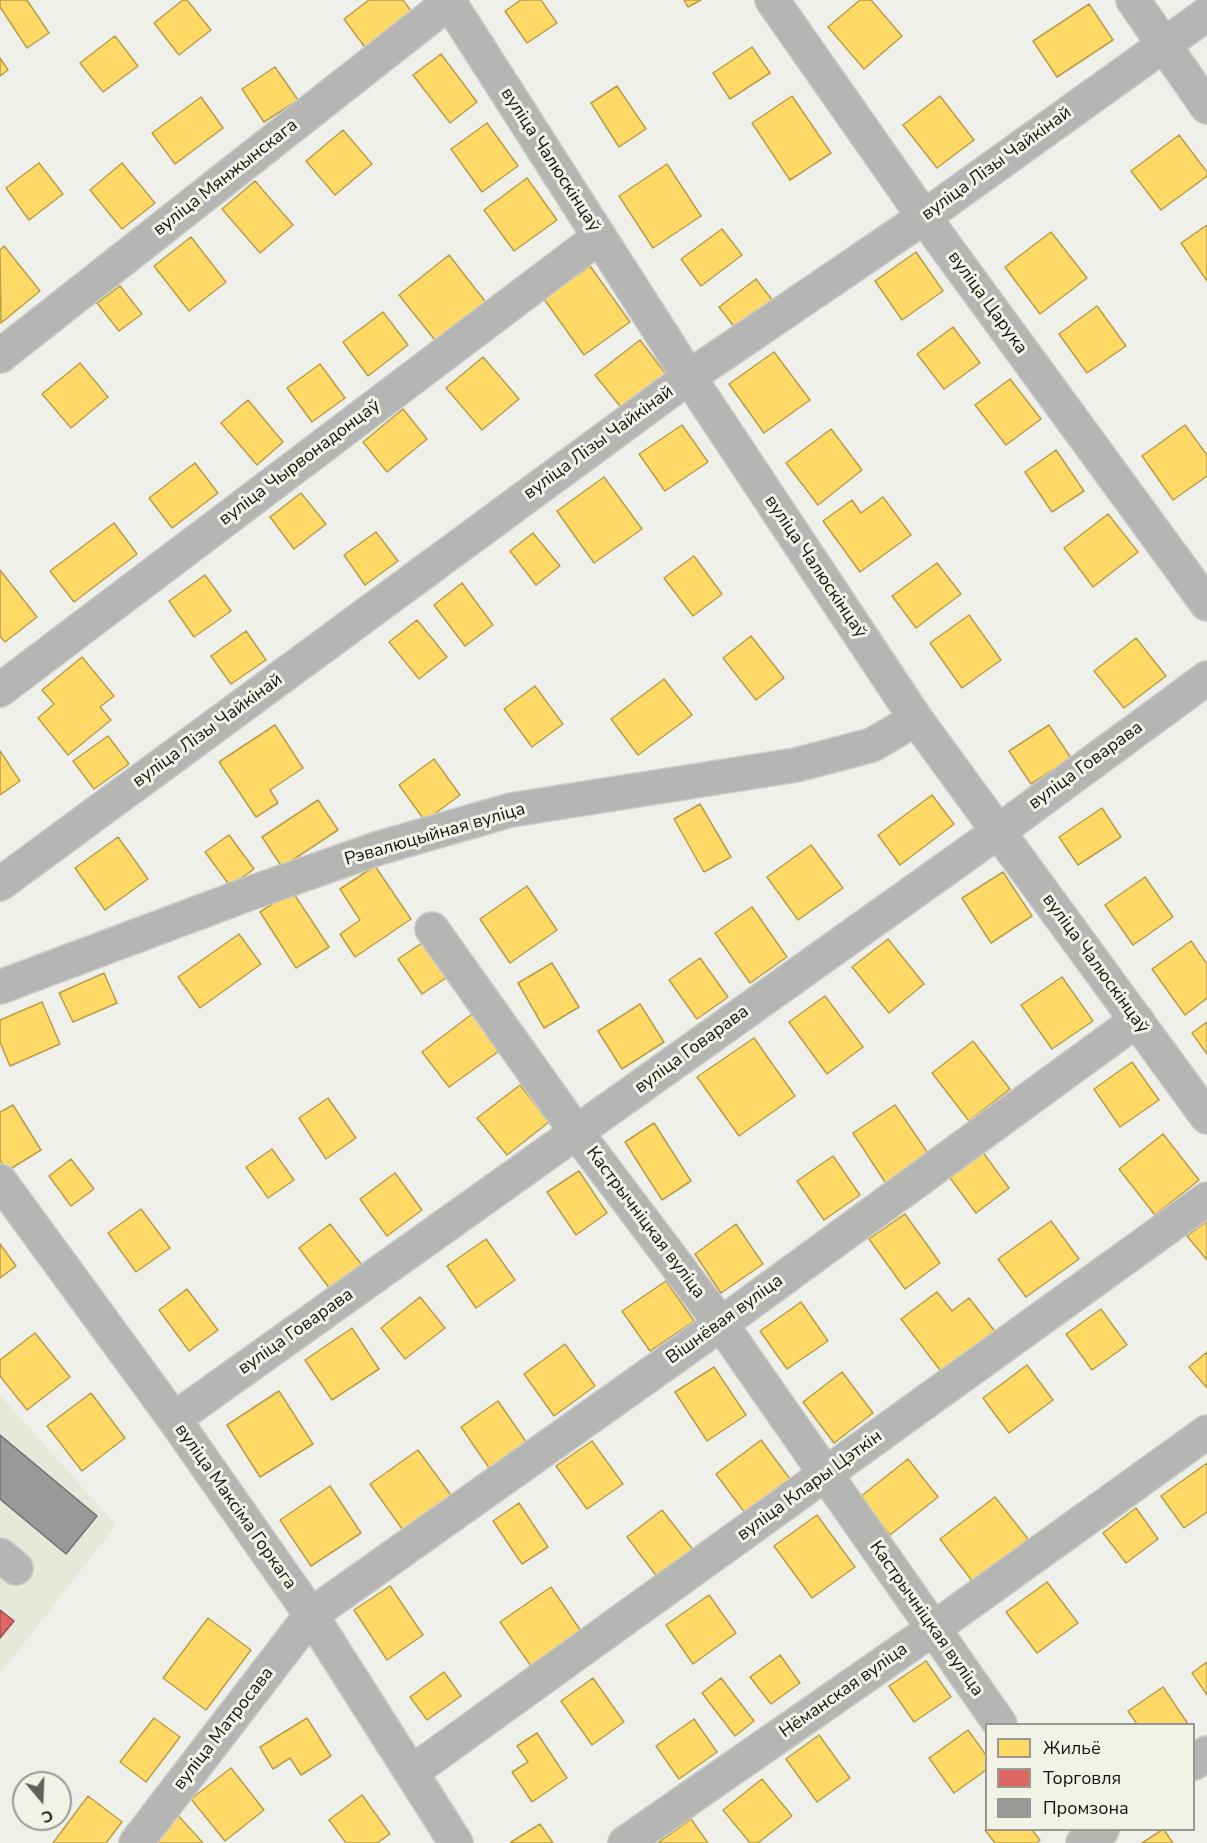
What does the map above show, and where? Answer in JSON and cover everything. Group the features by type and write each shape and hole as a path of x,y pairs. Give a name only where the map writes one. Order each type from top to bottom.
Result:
{"street":[{"name":"вуліца Царука","path":"772,0 924,217 1207,604"},
{"path":"1133,0 1207,106"},
{"name":"вуліца Чалюскінцаў","path":"450,1 689,377 916,719 1207,1117"},
{"name":"вуліца Мянжынскага","path":"0,356 450,1"},
{"name":"вуліца Лізы Чайкінай","path":"0,884 689,377 924,217 1207,14"},
{"name":"вуліца Чырвонадонцаў","path":"0,690 599,237"},
{"name":"вуліца Говарава","path":"174,1419 999,831 1207,678"},
{"name":"Рэвалюцыйная вуліца","path":"0,987 248,894 379,848 511,810 796,765 872,745 916,719"},
{"name":"Кастрычніцкая вуліца","path":"432,929 577,1132 721,1324 999,1723"},
{"name":"Вішнёвая вуліца","path":"311,1615 721,1324 1137,1020"},
{"name":"вуліца Максіма Горкага","path":"0,1181 174,1419 311,1615 456,1843"},
{"name":"вуліца Клары Цэткін","path":"412,1772 1207,1199"},
{"name":"Нёманская вуліца","path":"625,1843 933,1629 1207,1432"},
{"name":"вуліца Матросава","path":"136,1843 311,1615"},
{"path":"1195,1762 1207,1753"},
{"path":"1083,1843 1101,1831"}],"shaded area":[{"path":"0,1395 116,1525 0,1674"}],"building: Жильё":[{"path":"0,0 27,0 49,33 27,48 0,7"},
{"path":"183,0 187,0 211,30 179,55 154,23"},
{"path":"369,0 403,0 414,15 367,50 344,19"},
{"path":"521,0 541,0 557,23 527,43 505,11"},
{"path":"684,0 701,0 688,7"},
{"path":"860,0 871,0 902,36 864,69 828,27"},
{"path":"1089,4 1113,40 1057,77 1033,41"},
{"path":"115,36 138,66 103,92 80,63"},
{"path":"752,47 770,73 730,99 713,73"},
{"path":"441,54 477,102 450,123 413,75"},
{"path":"0,58 8,70 0,76"},
{"path":"275,67 298,100 264,122 242,89"},
{"path":"617,86 646,129 619,147 591,103"},
{"path":"792,96 831,153 790,180 752,123"},
{"path":"940,96 974,140 937,168 903,125"},
{"path":"201,97 223,128 175,164 152,133"},
{"path":"487,123 518,166 482,192 451,149"},
{"path":"343,130 372,164 335,195 306,161"},
{"path":"1179,135 1207,172 1207,176 1161,210 1131,171"},
{"path":"39,163 63,194 29,220 6,188"},
{"path":"122,163 155,203 122,229 90,190"},
{"path":"667,164 701,216 653,248 619,196"},
{"path":"527,178 557,220 514,251 484,210"},
{"path":"255,181 293,225 260,253 222,209"},
{"path":"1207,225 1207,281 1181,243"},
{"path":"722,229 742,255 701,286 681,259"},
{"path":"1051,232 1087,278 1040,314 1005,267"},
{"path":"191,237 226,282 189,311 154,266"},
{"path":"4,246 40,291 1,323 0,250"},
{"path":"916,252 943,291 902,320 875,281"},
{"path":"449,255 488,305 438,344 399,295"},
{"path":"590,266 630,322 584,355 544,299"},
{"path":"756,279 776,305 739,333 719,307"},
{"path":"120,286 142,314 119,331 97,303"},
{"path":"1097,306 1126,346 1087,373 1059,334"},
{"path":"383,312 408,345 368,376 343,342"},
{"path":"953,327 980,363 944,389 917,354"},
{"path":"640,340 668,377 624,411 595,375"},
{"path":"774,352 810,400 764,433 729,384"},
{"path":"483,357 519,399 482,430 446,388"},
{"path":"80,363 108,397 71,428 42,394"},
{"path":"320,364 345,398 312,422 287,388"},
{"path":"1010,379 1041,419 1006,445 975,405"},
{"path":"248,400 283,442 257,465 221,423"},
{"path":"403,409 427,439 387,472 363,442"},
{"path":"682,425 708,462 665,491 639,454"},
{"path":"1185,425 1207,455 1207,476 1173,500 1142,456"},
{"path":"831,429 862,470 818,505 786,463"},
{"path":"1056,450 1084,491 1052,512 1025,472"},
{"path":"195,463 218,493 172,528 149,498"},
{"path":"604,477 642,529 594,563 557,511"},
{"path":"301,493 326,524 294,549 270,517"},
{"path":"883,497 911,535 860,572 823,521 852,500 861,513"},
{"path":"1108,514 1138,552 1093,587 1064,548"},
{"path":"114,523 137,554 74,602 50,571"},
{"path":"376,532 398,561 365,585 344,555"},
{"path":"533,533 560,566 536,585 510,551"},
{"path":"694,556 722,594 693,616 664,578"},
{"path":"937,563 961,594 916,628 892,596"},
{"path":"0,570 37,617 5,642 0,636"},
{"path":"205,575 231,611 194,637 169,601"},
{"path":"462,583 493,625 465,646 434,605"},
{"path":"969,615 1001,660 962,688 930,643"},
{"path":"417,620 447,657 419,679 389,642"},
{"path":"246,631 266,660 231,684 211,656"},
{"path":"751,636 784,678 756,700 723,658"},
{"path":"1136,638 1166,676 1124,708 1094,671"},
{"path":"82,657 114,696 100,707 111,720 68,755 38,718 54,704 42,690"},
{"path":"664,679 692,715 638,755 611,719"},
{"path":"535,686 563,724 532,747 504,709"},
{"path":"275,725 303,768 270,790 278,803 256,817 219,762"},
{"path":"1049,725 1071,758 1031,784 1009,751"},
{"path":"108,736 129,764 94,789 73,761"},
{"path":"0,751 20,781 0,795"},
{"path":"434,759 460,795 425,821 399,785"},
{"path":"932,795 954,824 900,865 878,835"},
{"path":"318,800 338,830 282,867 262,837"},
{"path":"700,804 731,857 704,872 674,819"},
{"path":"1102,808 1121,837 1078,865 1059,837"},
{"path":"229,835 254,869 230,886 205,852"},
{"path":"118,837 148,879 105,910 75,868"},
{"path":"811,845 843,888 798,920 767,877"},
{"path":"375,866 411,919 355,957 340,934 360,920 340,889"},
{"path":"1003,872 1032,916 991,943 962,898"},
{"path":"1145,877 1173,917 1133,945 1105,905"},
{"path":"527,886 557,930 510,963 480,919"},
{"path":"292,891 329,947 296,968 260,912"},
{"path":"752,907 787,957 750,983 715,933"},
{"path":"239,934 261,964 200,1008 178,977"},
{"path":"888,939 924,984 889,1013 852,967"},
{"path":"1191,941 1207,964 1207,998 1185,1015 1152,969"},
{"path":"422,943 446,978 422,994 398,959"},
{"path":"700,958 728,997 697,1019 669,980"},
{"path":"552,963 579,1007 544,1028 518,983"},
{"path":"104,973 117,1003 73,1022 59,993"},
{"path":"1062,977 1093,1021 1052,1049 1021,1005"},
{"path":"825,996 863,1047 827,1074 789,1022"},
{"path":"42,1002 60,1044 10,1066 0,1042 0,1020"},
{"path":"640,1004 664,1042 622,1069 598,1031"},
{"path":"472,1014 499,1051 449,1087 422,1052"},
{"path":"1207,1022 1207,1054 1192,1033"},
{"path":"754,1038 795,1096 739,1136 697,1077"},
{"path":"973,1041 1010,1089 969,1121 932,1073"},
{"path":"1132,1062 1159,1100 1120,1127 1094,1089"},
{"path":"520,1085 549,1122 507,1155 477,1118"},
{"path":"328,1098 356,1138 326,1159 299,1118"},
{"path":"13,1105 41,1150 7,1171 0,1160 0,1112"},
{"path":"895,1105 930,1156 887,1185 853,1133"},
{"path":"654,1123 691,1181 662,1200 625,1142"},
{"path":"1163,1134 1199,1180 1155,1215 1119,1169"},
{"path":"272,1149 294,1180 268,1198 246,1167"},
{"path":"982,1151 1009,1188 976,1213 948,1175"},
{"path":"833,1156 860,1195 824,1220 797,1181"},
{"path":"71,1159 94,1189 71,1206 49,1176"},
{"path":"579,1171 607,1213 576,1235 547,1192"},
{"path":"395,1173 422,1210 387,1236 360,1199"},
{"path":"141,1209 170,1248 136,1272 108,1233"},
{"path":"905,1214 940,1263 905,1289 869,1239"},
{"path":"1051,1221 1079,1259 1026,1297 998,1259"},
{"path":"1207,1221 1207,1260 1187,1236"},
{"path":"330,1224 362,1265 330,1289 299,1248"},
{"path":"736,1224 763,1264 721,1293 695,1254"},
{"path":"486,1239 515,1280 476,1308 447,1266"},
{"path":"0,1244 16,1266 0,1278"},
{"path":"666,1281 694,1321 650,1351 622,1311"},
{"path":"187,1289 218,1330 189,1351 159,1310"},
{"path":"937,1292 952,1311 969,1298 997,1334 944,1375 901,1319"},
{"path":"420,1297 445,1328 405,1359 381,1328"},
{"path":"801,1302 828,1341 787,1369 760,1331"},
{"path":"1101,1309 1127,1345 1092,1370 1066,1334"},
{"path":"352,1328 379,1369 332,1400 305,1360"},
{"path":"35,1333 70,1377 27,1410 0,1376 0,1360"},
{"path":"565,1344 595,1386 554,1416 524,1374"},
{"path":"1207,1352 1207,1388 1189,1367"},
{"path":"1027,1365 1053,1400 1009,1433 983,1398"},
{"path":"714,1367 746,1415 707,1441 675,1392"},
{"path":"842,1372 873,1413 834,1443 803,1402"},
{"path":"279,1391 313,1444 260,1477 227,1425"},
{"path":"91,1393 125,1438 82,1471 47,1426"},
{"path":"498,1401 529,1446 492,1472 461,1427"},
{"path":"761,1440 793,1483 748,1517 716,1474"},
{"path":"592,1441 623,1484 587,1509 556,1466"},
{"path":"418,1450 456,1502 408,1537 370,1484"},
{"path":"908,1459 938,1497 890,1535 860,1497"},
{"path":"1207,1463 1207,1512 1184,1528 1161,1496"},
{"path":"330,1486 361,1533 311,1566 280,1520"},
{"path":"995,1497 1028,1539 973,1582 940,1539"},
{"path":"519,1503 548,1547 522,1564 493,1521"},
{"path":"1136,1508 1158,1539 1126,1563 1103,1533"},
{"path":"662,1510 694,1551 658,1578 627,1537"},
{"path":"817,1515 855,1567 812,1598 774,1546"},
{"path":"1047,1582 1078,1623 1037,1653 1006,1612"},
{"path":"390,1586 423,1635 387,1660 354,1610"},
{"path":"551,1587 581,1631 531,1666 500,1622"},
{"path":"709,1595 736,1633 693,1664 666,1625"},
{"path":"208,1618 251,1650 206,1710 163,1678"},
{"path":"780,1655 800,1683 771,1704 750,1677"},
{"path":"926,1661 951,1697 914,1722 889,1686"},
{"path":"1207,1662 1207,1695 1192,1673"},
{"path":"444,1672 461,1696 427,1720 410,1697"},
{"path":"593,1678 624,1722 592,1745 561,1701"},
{"path":"721,1678 754,1721 735,1736 702,1693"},
{"path":"1163,1687 1187,1723 1136,1723 1128,1711"},
{"path":"154,1718 180,1737 146,1782 120,1762"},
{"path":"307,1718 331,1756 301,1775 290,1758 273,1769 260,1747"},
{"path":"694,1719 717,1752 679,1779 656,1746"},
{"path":"968,1730 985,1754 985,1771 954,1793 929,1758"},
{"path":"537,1733 567,1778 532,1802 512,1772 528,1762 517,1746"},
{"path":"819,1735 850,1778 817,1802 786,1759"},
{"path":"231,1768 264,1810 225,1841 191,1799"},
{"path":"762,1779 792,1816 758,1843 750,1843 723,1810"},
{"path":"362,1795 390,1834 377,1843 346,1843 329,1820"},
{"path":"88,1796 122,1822 106,1843 53,1843 62,1831 72,1831 72,1817"},
{"path":"175,1812 203,1843 151,1843"},
{"path":"691,1819 708,1843 658,1843"},
{"path":"540,1824 553,1843 511,1843 511,1842"},
{"path":"986,1831 1033,1831 1040,1840 1037,1843 995,1843"},
{"path":"1160,1831 1165,1831 1173,1843 1142,1843"}],"building: Торговля":[{"path":"0,1610 14,1621 0,1638"}],"building: Промзона":[{"path":"0,1435 97,1516 66,1554 0,1499"}]}
